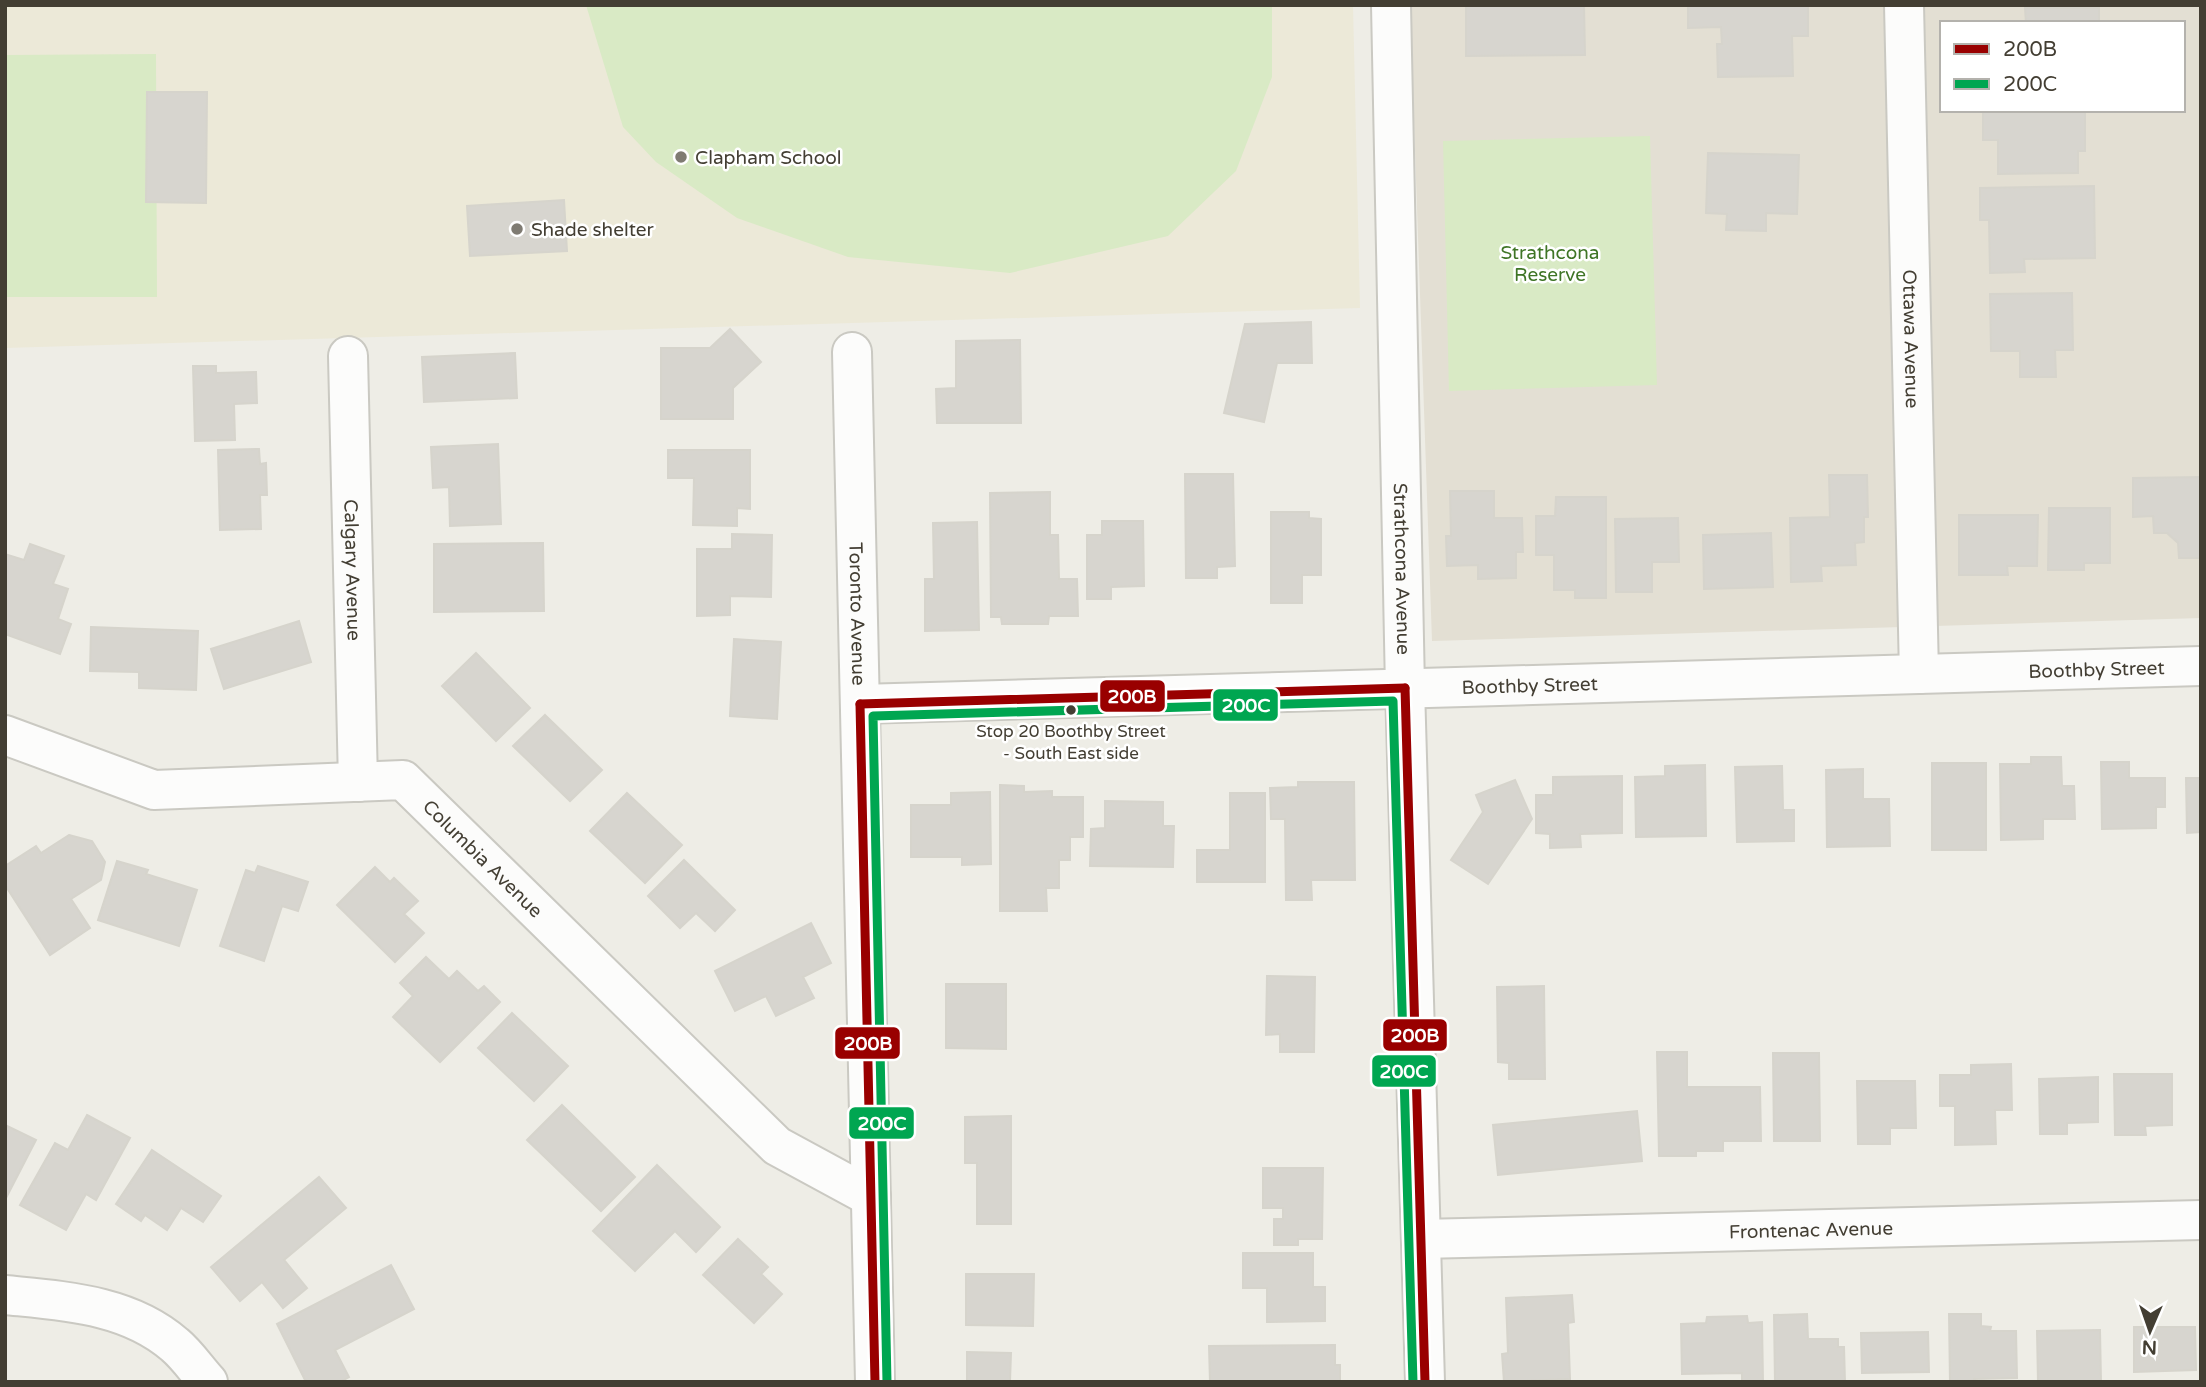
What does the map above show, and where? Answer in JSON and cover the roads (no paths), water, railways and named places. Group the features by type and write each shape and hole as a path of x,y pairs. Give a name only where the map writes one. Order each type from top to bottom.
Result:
{"street":[{"name":"Strathcona Avenue","path":"1391,5 1405,688 1425,1382"},
{"name":"Ottawa Avenue","path":"1904,5 1919,674"},
{"name":"Toronto Avenue","path":"852,352 876,1382"},
{"name":"Calgary Avenue","path":"348,356 358,782"},
{"name":"Boothby Street","path":"860,704 2201,666"},
{"name":"Columbia Avenue","path":"5,735 154,790 403,780 777,1146 871,1197"},
{"name":"Frontenac Avenue","path":"1421,1239 2201,1220"},
{"path":"5,1296 85,1304 140,1322 176,1345 208,1382"}],"place":[{"name":"Clapham School","path":"681,157"},
{"name":"Shade shelter","path":"517,229"},
{"name":"Stop 20 Boothby Street - South East side","path":"1071,710"}],"park label":[{"name":"Strathcona Reserve","path":"1550,263"}]}
